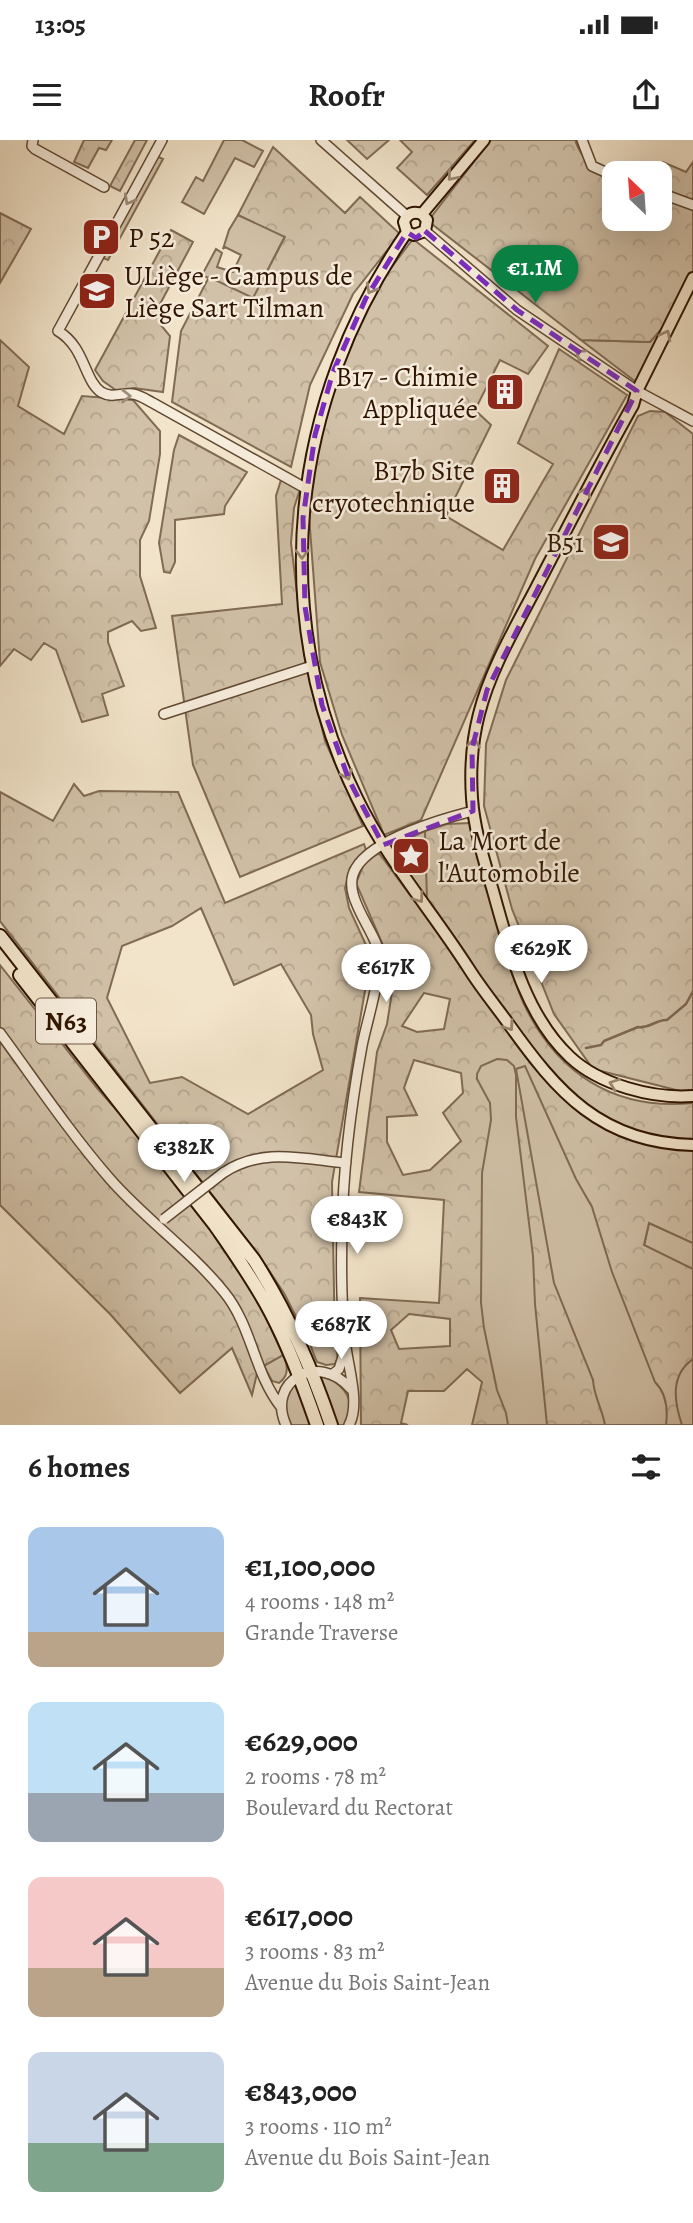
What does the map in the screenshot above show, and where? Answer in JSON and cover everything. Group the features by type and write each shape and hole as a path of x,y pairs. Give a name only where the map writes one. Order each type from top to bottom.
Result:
{"highway":[{"name":"N63","path":"0,936 254,1260 283,1306 306,1373 317,1425"},
{"name":"N63","path":"1,953 215,1225 266,1304 306,1373 331,1425"}],"main road":[{"path":"422,214 484,140"},
{"path":"407,232 414,235 425,231 427,220 422,214 413,212 407,216 404,222 407,232 370,291 340,356 318,420 305,488 302,579 312,666 321,705 357,799 383,845 539,1066 559,1089 594,1116 626,1132 651,1140 693,1144"},
{"path":"693,278 636,391 633,405 527,606 487,690 480,709 472,749 473,811 486,868 506,937 527,993 554,1039 586,1070 616,1086 680,1097 693,1096"}],"street":[{"path":"33,140 32,146 35,149 104,187"},
{"path":"162,140 58,331 74,344 99,391 111,396 135,394 305,488"},
{"path":"321,140 407,216"},
{"path":"582,140 592,166 602,171"},
{"path":"672,197 693,205"},
{"path":"425,231 517,310 636,391 693,421"},
{"path":"164,714 312,666"},
{"path":"349,1425 355,1410 346,1348 342,1230 346,1163 362,1047 380,958 354,896 352,881 357,866 383,845 425,825 473,811"},
{"path":"0,1033 102,1169 161,1222 228,1297 244,1326 271,1394 281,1407"},
{"path":"161,1222 223,1172 243,1160 259,1157 346,1163"},
{"path":"333,1374 339,1368 346,1348"},
{"path":"283,1423 281,1407 287,1388 306,1373 333,1374 352,1391"},
{"path":"266,1381 274,1387 287,1388"}],"highlighted area":[{"path":"425,231 517,310 637,391 487,690 472,749 473,811 383,845 349,780 322,705 305,607 303,518 315,435 333,372 366,298 407,232 416,238"}],"green space":[{"path":"84,140 112,140 106,150 99,148 88,168 74,162"},
{"path":"135,140 147,140 120,191 110,186"},
{"path":"224,140 242,140 263,151 254,167 235,158 204,214 182,202 196,177 203,181"},
{"path":"347,140 389,140 367,159"},
{"path":"400,140 475,140 427,195 397,168 412,152"},
{"name":"ULiège - Campus de Liège Sart Tilman","path":"491,140 575,140 581,153 602,171 602,231 672,231 672,166 686,172 693,162 693,278 681,307 650,342 581,340 428,221"},
{"path":"273,147 345,213 360,197 400,234 353,294 310,385 291,467 172,402 181,331 209,277 253,298 285,237 238,215"},
{"path":"156,156 163,159 108,260 101,257"},
{"path":"0,213 31,229 0,283"},
{"path":"238,215 285,236 253,299 202,275 216,249 222,253 217,267 233,272 241,255 225,247 223,249 229,230"},
{"path":"171,230 193,242 159,306 160,324 170,336 163,392 134,388 117,391 103,381 95,370"},
{"path":"413,239 548,346 528,374 500,360 475,410 491,425 446,516 503,550 553,464 518,443 559,349 627,395 535,559 421,820 384,835 342,735 320,662 307,489 329,390 371,294"},
{"path":"681,307 636,382 581,340 650,342"},
{"path":"0,340 29,367 18,406 64,434 82,396 133,400 160,431 160,454 149,521 140,540 140,576 156,628 141,631 132,621 108,632 108,642 124,686 102,694 108,715 82,722 56,650 44,643 31,660 14,649 0,666"},
{"path":"650,411 665,412 693,434 693,1091 684,1092 593,1069 554,1014 512,909 484,806 486,744 506,680 638,416"},
{"path":"179,435 247,472 225,506 224,514 175,520 175,562 170,573 164,572 159,543 174,450"},
{"path":"281,480 300,489 294,508 291,543 304,652 325,741 363,826 240,877 193,765 172,616 282,604 276,496"},
{"path":"74,784 84,796 99,791 178,792 225,903 364,844 366,850 350,868 345,888 349,908 371,956 332,1182 335,1344 309,1342 284,1293 258,1254 0,921 0,792 53,821","holes":["201,908 234,985 281,964 311,1015 323,1070 248,1114 182,1077 150,1083 107,998 122,946 172,926"]},
{"path":"470,823 519,993 552,1049 570,1067 613,1093 638,1101 693,1103 693,1243 649,1223 644,1245 693,1269 693,1359 680,1373 676,1389 682,1425 666,1425 664,1396 655,1382 612,1272 592,1207 576,1179 525,1066 516,1069 554,1283 593,1380 605,1425 547,1425 533,1256 516,1117 516,1075 514,1066 507,1060 497,1059 481,1066 477,1074 490,1103 491,1120 482,1173 481,1303 497,1390 508,1425 472,1425 482,1382 467,1369 444,1391 408,1391 401,1423 408,1425 361,1425 360,1298 439,1303 444,1200 359,1192 377,1052 387,1024 395,973 356,883 365,861 379,853 415,902 427,900 425,831 447,824","holes":["424,993 450,999 444,1029 417,1032 402,1026","414,1060 461,1073 463,1093 443,1113 461,1141 430,1170 403,1175 387,1142 387,1117 417,1115 404,1088","409,1314 450,1319 450,1346 399,1349 391,1330"]},
{"path":"425,831 428,900 388,848"},
{"path":"0,965 128,1123 238,1266 283,1355 258,1369 252,1395 232,1348 180,1393 110,1314 0,1205"},
{"path":"474,1054 513,1054 525,1066 693,1343 693,1425 489,1425 469,1275"},
{"path":"649,1223 693,1243 693,1269 644,1246"},
{"path":"309,1342 335,1344 338,1358 335,1364 317,1362"},
{"path":"283,1355 287,1370 279,1383 272,1381 264,1366"},
{"path":"325,1375 339,1385 347,1396 350,1408 345,1425 336,1425 318,1376"},
{"path":"296,1383 312,1425 291,1425 286,1414 289,1393"}],"waterway":[{"path":"586,1048 601,1045 604,1041 638,1027 667,1020 686,1004 693,991"}],"place":[{"name":"P 52","path":"101,237"},
{"name":"ULiège - Campus de Liège Sart Tilman","path":"97,291"},
{"name":"B17 - Chimie Appliquée","path":"505,392"},
{"name":"B17b Site cryotechnique","path":"502,486"},
{"name":"B51","path":"611,542"},
{"name":"La Mort de l'Automobile","path":"411,856"}]}
